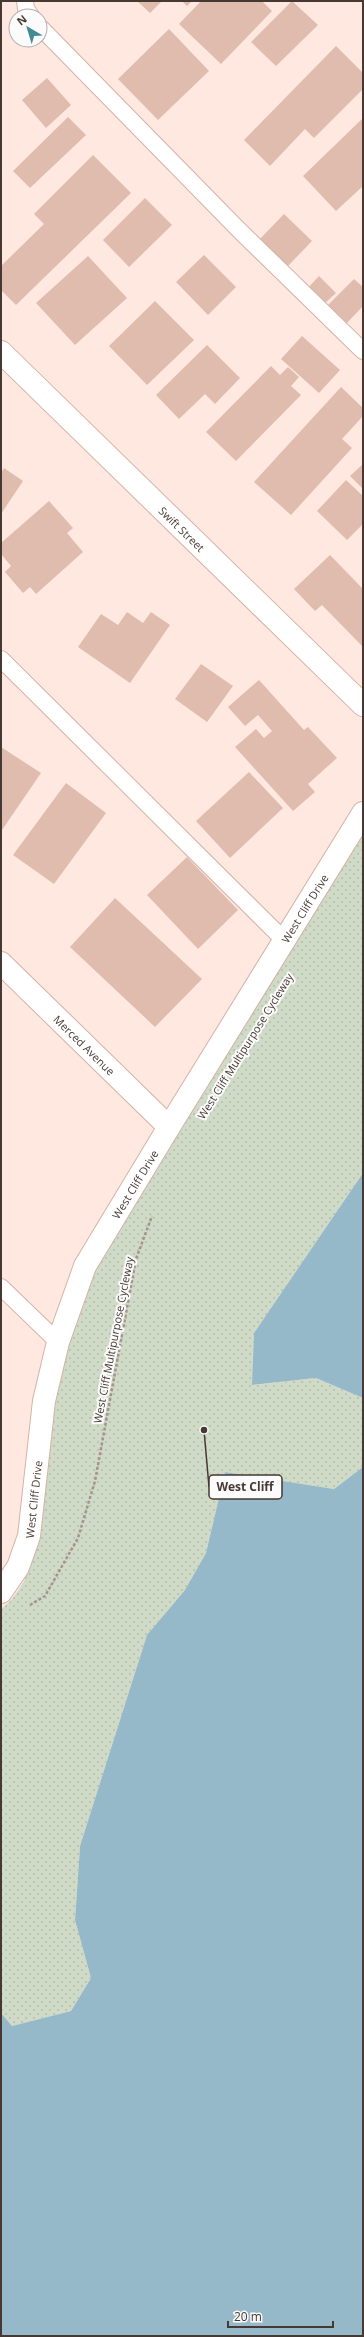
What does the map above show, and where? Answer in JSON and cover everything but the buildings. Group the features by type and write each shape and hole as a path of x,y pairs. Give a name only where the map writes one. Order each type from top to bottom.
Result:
{"street":[{"name":"Swift Street","path":"1,352 363,705"},
{"name":"West Cliff Drive","path":"1,1592 18,1567 29,1536 44,1401 58,1342 85,1266 363,813"},
{"name":"Merced Avenue","path":"1,963 169,1127"}],"lane":[{"path":"48,35 239,230 363,351"},
{"path":"1,659 285,941"},
{"path":"1,1287 58,1342"}],"path":[{"name":"West Cliff Multipurpose Cycleway","path":"26,1607 45,1596 78,1538 95,1481 136,1259 154,1211"}],"green space":[{"path":"363,831 363,1173 254,1333 253,1385 316,1378 363,1398 363,1467 334,1489 225,1472 206,1553 185,1590 147,1635 80,1846 75,1920 91,1978 71,2011 12,2026 1,2013 1,1609 15,1596 25,1579 37,1543 62,1340 138,1183"}],"water":[{"path":"363,1173 363,1398 316,1378 252,1385 254,1333"},
{"path":"363,1467 363,2336 1,2336 1,2013 12,2026 71,2011 91,1978 75,1920 80,1846 147,1635 185,1590 206,1553 225,1472 334,1489"}],"place":[{"name":"West Cliff","path":"204,1430"}]}
